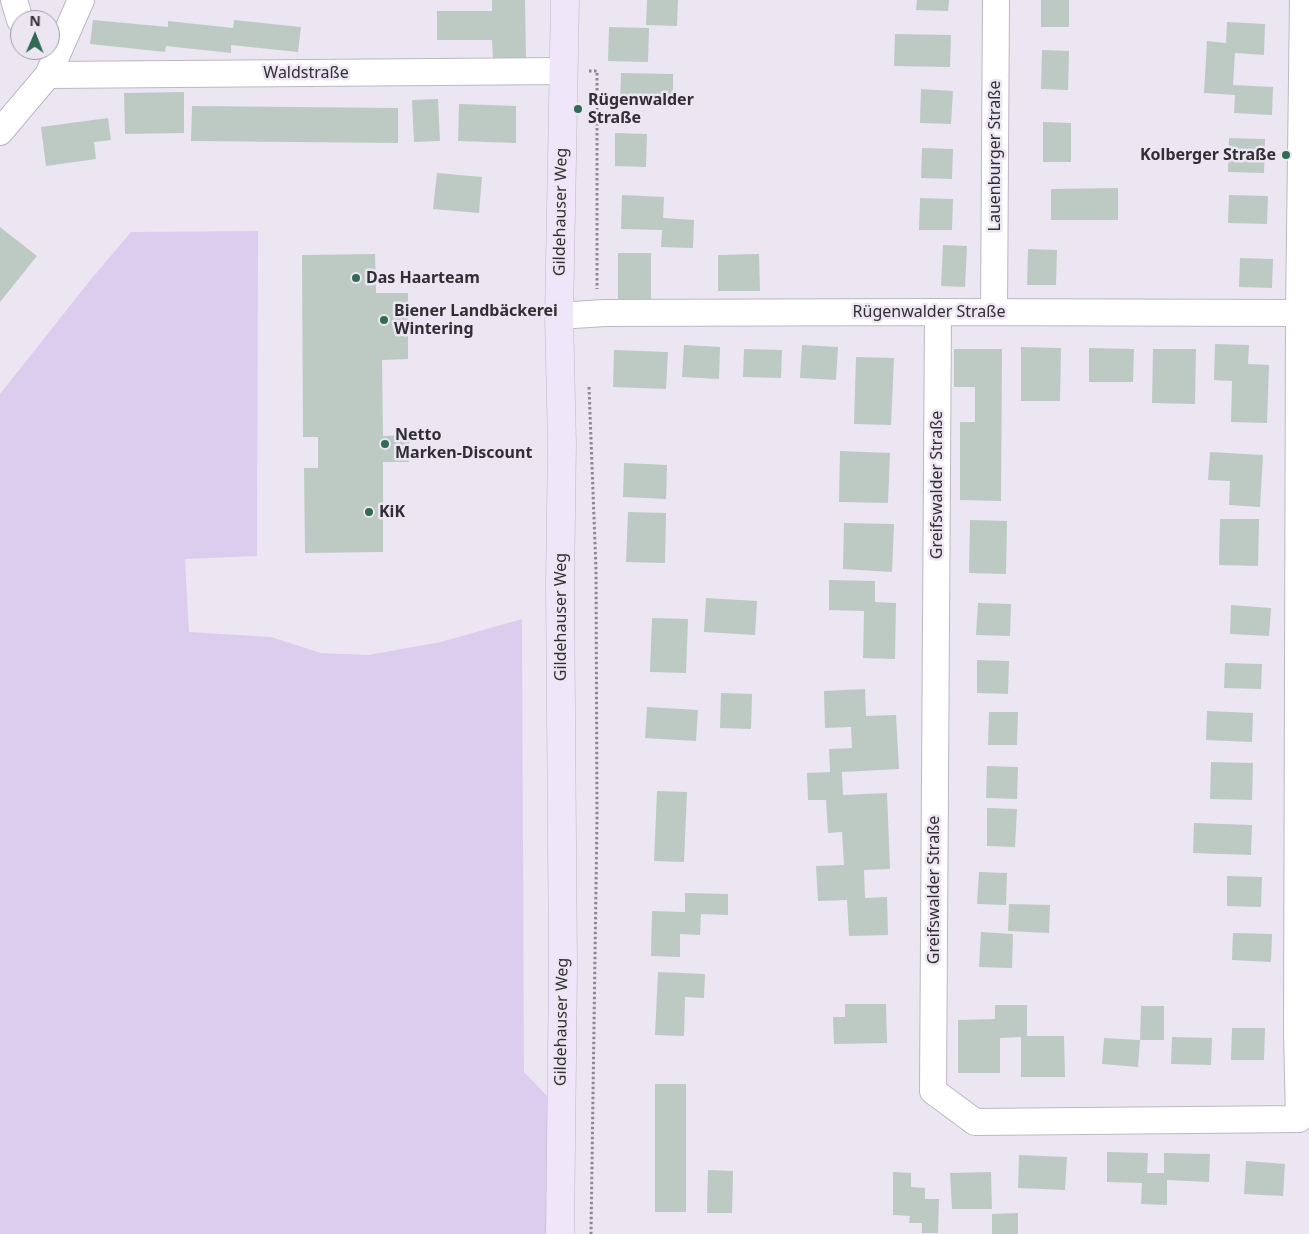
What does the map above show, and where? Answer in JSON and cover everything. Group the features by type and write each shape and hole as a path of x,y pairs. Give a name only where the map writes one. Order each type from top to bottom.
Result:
{"street":[{"path":"0,132 48,76 81,0"},
{"name":"Gildehauser Weg","path":"560,1234 563,968 560,584 562,444 559,316 566,0"},
{"name":"Lauenburger Straße","path":"994,312 996,0"},
{"path":"1303,0 1299,313 1303,1033"},
{"path":"40,60 48,76"},
{"name":"Waldstraße","path":"48,76 564,71"},
{"name":"Greifswalder Straße","path":"938,312 933,1091 976,1122 1299,1120 1303,1033"},
{"name":"Rügenwalder Straße","path":"559,316 604,313 1299,313"}],"path":[{"path":"564,71 597,71 596,289 604,313"},
{"path":"589,384 596,570 597,818 591,1234"}],"shaded area":[{"path":"258,231 257,556 185,559 189,632 271,637 321,653 368,655 441,642 522,619 524,1072 550,1099 547,1234 0,1234 0,394 131,232"}],"building":[{"path":"492,0 525,0 526,58 493,59 492,40 437,40 437,11 492,11"},
{"path":"647,0 678,0 677,26 646,25"},
{"path":"917,0 949,0 948,11 916,10"},
{"path":"1041,0 1069,0 1069,27 1041,27"},
{"path":"93,20 168,27 168,21 233,28 234,20 301,27 298,52 231,45 231,53 166,46 165,52 90,44"},
{"path":"1227,22 1265,24 1264,55 1235,53 1233,85 1273,87 1272,115 1234,113 1235,95 1204,93 1207,41 1226,43"},
{"path":"609,27 649,28 648,62 608,61"},
{"path":"895,34 951,35 950,67 894,66"},
{"path":"1042,50 1069,51 1068,90 1041,89"},
{"path":"621,73 673,74 673,107 620,105"},
{"path":"921,89 953,91 951,124 920,123"},
{"path":"184,92 184,133 125,134 124,93"},
{"path":"438,99 440,141 414,142 412,100"},
{"path":"459,104 516,106 516,143 458,141"},
{"path":"192,106 398,108 398,143 191,141"},
{"path":"108,118 111,140 94,142 96,159 46,166 41,127"},
{"path":"1043,122 1071,123 1071,162 1043,162"},
{"path":"615,133 647,134 646,167 615,166"},
{"path":"1229,138 1265,139 1264,173 1228,172"},
{"path":"922,148 953,149 952,179 921,178"},
{"path":"437,173 482,177 479,213 433,209"},
{"path":"1118,188 1118,220 1051,220 1051,189"},
{"path":"622,195 664,197 663,218 694,220 693,248 661,247 662,230 621,229"},
{"path":"1229,195 1268,196 1267,224 1228,223"},
{"path":"920,198 953,199 952,230 919,230"},
{"path":"0,227 37,256 0,302"},
{"path":"943,245 967,246 965,287 941,286"},
{"path":"1028,249 1057,250 1056,285 1027,285"},
{"path":"618,253 651,253 651,299 618,300"},
{"path":"375,254 376,293 408,293 408,359 382,360 383,436 409,435 409,462 383,462 383,552 305,553 304,468 318,468 318,437 303,437 302,255"},
{"path":"759,254 760,291 718,291 718,255"},
{"path":"1240,258 1273,259 1272,288 1239,287"},
{"path":"1215,344 1249,345 1248,364 1269,365 1267,423 1231,422 1232,381 1214,380"},
{"path":"684,345 720,347 719,379 682,377"},
{"path":"802,345 838,347 836,380 800,378"},
{"path":"1021,347 1061,348 1060,401 1021,401"},
{"path":"1089,348 1134,349 1133,382 1089,382"},
{"path":"744,349 782,350 781,378 743,377"},
{"path":"954,349 1002,349 1001,501 960,500 960,422 975,422 975,387 954,387"},
{"path":"1153,349 1196,349 1195,404 1152,403"},
{"path":"614,350 668,352 666,389 613,387"},
{"path":"856,357 894,358 891,425 854,424"},
{"path":"840,451 890,453 888,503 839,502"},
{"path":"1210,452 1263,455 1260,507 1229,505 1230,481 1208,480"},
{"path":"624,463 667,465 666,499 623,497"},
{"path":"628,512 666,513 665,563 626,562"},
{"path":"1220,519 1259,519 1258,566 1219,565"},
{"path":"970,520 1007,521 1006,574 969,573"},
{"path":"844,523 894,524 892,572 843,569"},
{"path":"829,580 875,581 875,602 896,603 895,659 863,658 864,611 829,610"},
{"path":"706,598 757,601 755,635 704,632"},
{"path":"978,603 1011,604 1010,636 976,635"},
{"path":"1231,605 1271,608 1269,636 1230,634"},
{"path":"652,618 688,619 686,673 650,672"},
{"path":"977,660 1009,661 1008,694 977,693"},
{"path":"1225,663 1262,664 1261,689 1224,688"},
{"path":"865,689 866,716 896,715 899,769 842,772 843,795 887,793 890,869 864,870 865,898 887,897 888,935 849,936 847,900 818,901 816,866 844,865 842,832 828,833 826,800 808,800 807,773 830,772 829,749 852,748 851,727 825,728 824,691"},
{"path":"721,693 752,694 751,729 720,728"},
{"path":"647,707 698,710 696,741 645,738"},
{"path":"1207,711 1253,713 1252,742 1206,740"},
{"path":"989,712 1018,712 1017,745 988,745"},
{"path":"1211,762 1253,763 1252,800 1210,799"},
{"path":"987,766 1018,767 1017,799 986,798"},
{"path":"657,791 687,792 684,862 654,861"},
{"path":"987,808 1017,809 1015,847 987,846"},
{"path":"1194,823 1252,825 1251,855 1193,853"},
{"path":"979,872 1007,873 1006,905 977,904"},
{"path":"1227,876 1262,877 1261,907 1227,906"},
{"path":"685,893 728,894 728,915 701,914 700,935 680,934 680,957 651,956 652,911 685,912"},
{"path":"1009,904 1050,905 1049,933 1008,931"},
{"path":"981,932 1013,934 1012,968 979,967"},
{"path":"1233,933 1272,934 1271,962 1232,960"},
{"path":"658,972 705,974 704,998 685,997 684,1036 655,1035"},
{"path":"845,1004 886,1004 887,1043 834,1044 833,1017 845,1017"},
{"path":"995,1005 1027,1005 1027,1036 1064,1036 1065,1077 1021,1077 1021,1037 1000,1038 1000,1073 958,1073 958,1020 995,1019"},
{"path":"1141,1006 1164,1006 1164,1040 1140,1040"},
{"path":"1232,1028 1265,1028 1264,1060 1231,1060"},
{"path":"1172,1037 1212,1038 1211,1065 1171,1064"},
{"path":"1104,1038 1140,1040 1138,1067 1102,1064"},
{"path":"655,1084 686,1084 686,1212 655,1212"},
{"path":"1107,1152 1148,1153 1147,1173 1164,1173 1164,1153 1210,1154 1209,1182 1167,1180 1167,1205 1141,1204 1142,1183 1107,1182"},
{"path":"1019,1155 1067,1157 1065,1190 1018,1188"},
{"path":"1246,1161 1285,1164 1283,1196 1244,1194"},
{"path":"708,1170 733,1171 732,1213 707,1213"},
{"path":"893,1172 911,1173 911,1187 925,1188 925,1199 939,1199 938,1233 922,1233 922,1223 909,1223 910,1216 893,1215"},
{"path":"991,1172 992,1209 952,1209 950,1173"},
{"path":"1018,1213 1018,1234 992,1234 992,1214"}],"place":[{"name":"Rügenwalder Straße","path":"578,109"},
{"name":"Kolberger Straße","path":"1286,155"},
{"name":"Das Haarteam","path":"356,278"},
{"name":"Biener Landbäckerei Wintering","path":"384,320"},
{"name":"Netto Marken-Discount","path":"385,444"},
{"name":"KiK","path":"369,512"}]}
